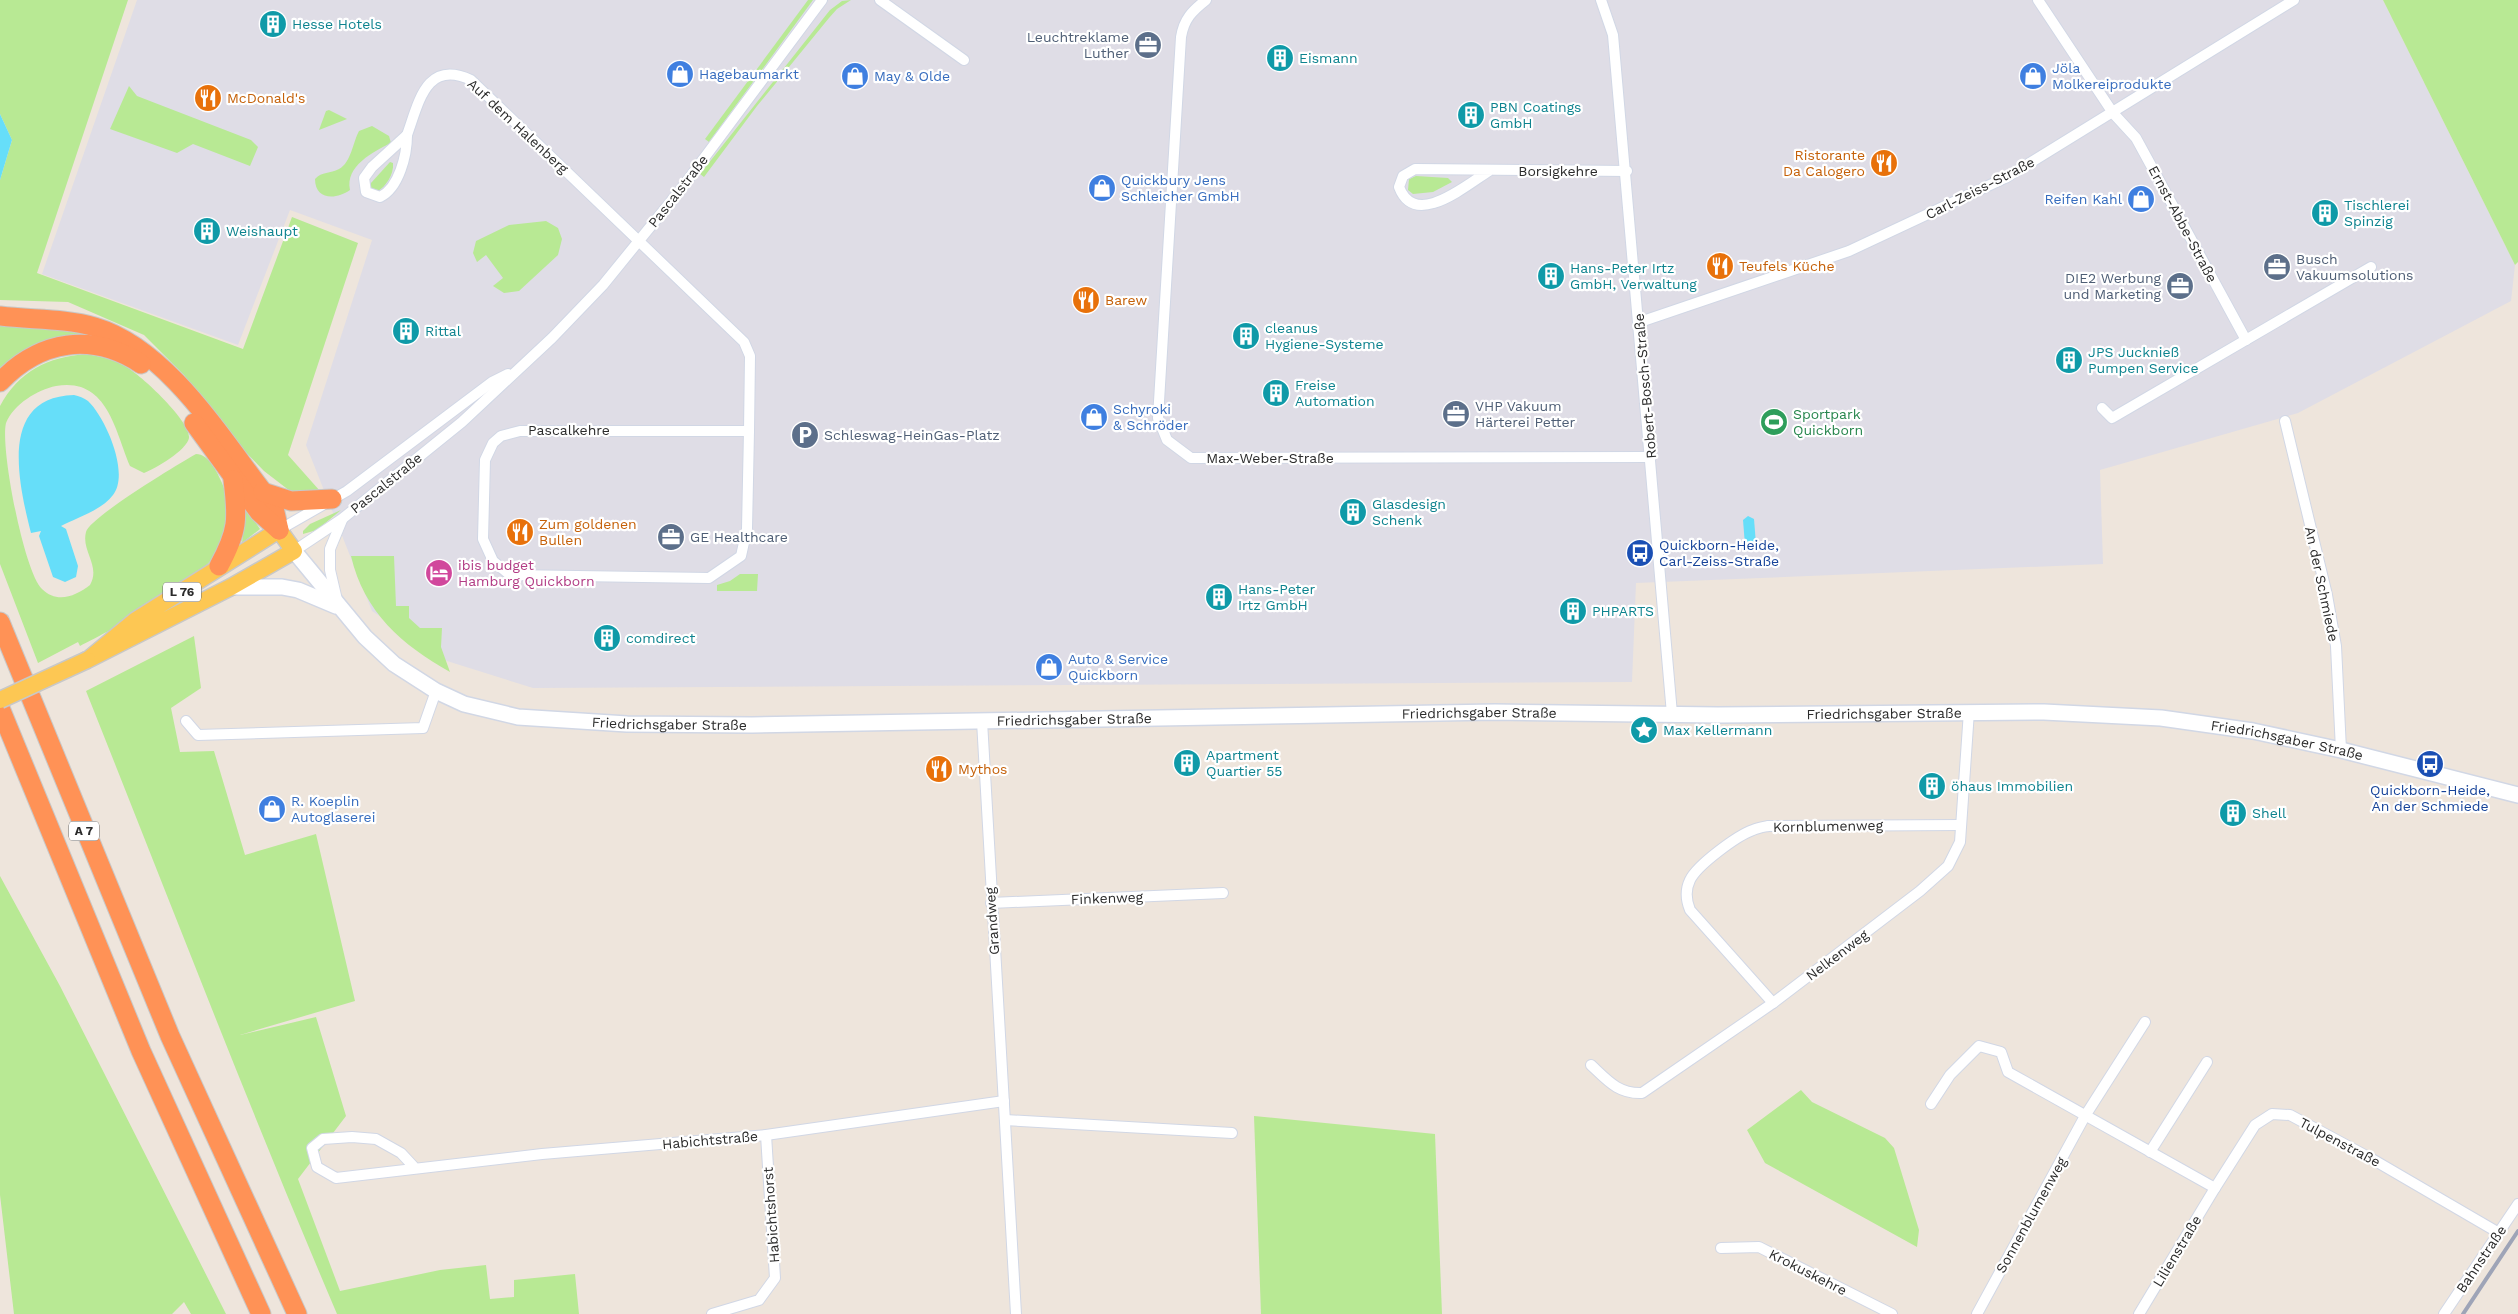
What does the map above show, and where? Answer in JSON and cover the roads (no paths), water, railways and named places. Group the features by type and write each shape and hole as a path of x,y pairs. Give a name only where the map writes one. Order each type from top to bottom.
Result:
{"highway":[{"path":"0,316 88,325 115,335 133,345 160,366 189,396 264,492 274,508 279,530"},
{"path":"0,382 24,361 54,348 91,344 121,353 151,372 165,386 259,512 279,530"},
{"path":"219,566 232,542 236,527 236,506 232,476"},
{"path":"264,492 291,501 332,499"},
{"name":"A 7","path":"0,622 170,1036 297,1314"},
{"name":"A 7","path":"0,708 141,1050 262,1314"}],"main road":[{"name":"Friedrichsgaber Straße","path":"88,660 136,620 279,530 339,607 378,651 436,691 464,704 518,717 618,724 752,725 1503,712 1672,714 2044,712 2161,718 2253,731 2341,750 2518,795"},
{"name":"Friedrichsgaber Straße","path":"0,700 88,660 231,587 294,551"},
{"name":"Friedrichsgaber Straße","path":"231,587 282,586 298,590 339,607"}],"street":[{"name":"Pascalstraße","path":"294,551 342,519 462,422 603,285 640,241 822,0"},
{"path":"880,0 964,60"},
{"name":"Max-Weber-Straße","path":"1206,0 1184,22 1180,37 1158,418 1167,440 1191,458 1652,458"},
{"name":"Robert-Bosch-Straße","path":"1601,0 1613,35 1627,171 1672,714"},
{"name":"Ernst-Abbe-Straße","path":"2038,0 2113,113 2136,138 2246,340"},
{"name":"Carl-Zeiss-Straße","path":"1640,322 1850,251 2007,177 2294,0"},
{"name":"Auf dem Halenberg","path":"407,134 386,153 364,178 366,192 380,197 393,187 407,148 407,134 424,89 441,76 456,73 471,80 640,241"},
{"name":"Borsigkehre","path":"1490,171 1437,203 1414,205 1404,199 1399,187 1403,176 1415,169 1627,171"},
{"path":"640,241 744,342 750,356 749,431"},
{"path":"2102,408 2112,418 2371,267"},
{"name":"Pascalstraße","path":"279,530 347,491 492,382 518,369"},
{"name":"An der Schmiede","path":"2285,421 2328,595 2336,646 2341,750"},
{"name":"Pascalkehre","path":"520,430 749,431 746,529 741,556 709,578 510,575 493,561 483,539 485,460 493,443 501,436 520,430"},
{"name":"Friedrichsgaber Straße","path":"339,607 330,570 330,549 342,519"},
{"path":"186,720 198,735 423,728 436,691"},
{"name":"Nelkenweg","path":"1591,1065 1613,1086 1623,1091 1642,1093 1773,1003 1920,891 1948,866 1960,842 1969,712"},
{"name":"Grandweg","path":"982,722 1016,1314"},
{"name":"Kornblumenweg","path":"1773,1003 1690,910 1686,895 1690,878 1700,868 1752,830 1768,826 1961,825"},
{"name":"Finkenweg","path":"991,903 1223,893"},
{"path":"2085,1116 2145,1022"},
{"path":"1931,1104 1950,1075 1979,1046 2000,1052 2008,1072 2215,1188"},
{"path":"2150,1152 2207,1062"},
{"name":"Habichtstraße","path":"414,1167 401,1153 376,1139 352,1137 323,1139 312,1148 317,1167 336,1178 414,1167 766,1135 1004,1101"},
{"name":"Tulpenstraße","path":"2215,1188 2255,1125 2272,1114 2290,1115 2372,1159 2499,1233"},
{"name":"Sonnenblumenweg","path":"1976,1314 2085,1116"},
{"path":"1005,1120 1232,1133"},
{"name":"Habichtshorst","path":"712,1314 759,1300 776,1278 766,1135"},
{"name":"Lilienstraße","path":"2139,1314 2215,1188"},
{"name":"Bahnstraße","path":"2444,1314 2518,1204"},
{"name":"Krokuskehre","path":"1721,1248 1759,1247 1892,1314"}],"water":[{"path":"0,114 12,140 0,180"},
{"path":"74,395 88,401 102,420 114,446 119,474 118,486 108,500 96,509 61,526 66,529 78,566 76,577 65,582 53,577 39,536 41,531 31,533 21,489 20,444 24,425 34,410 50,399"},
{"path":"1748,516 1754,519 1756,544 1745,545 1743,520"}],"railway":[{"path":"2463,1314 2518,1231"}],"place":[{"name":"Hesse Hotels","path":"273,24"},
{"name":"Leuchtreklame Luther","path":"1148,45"},
{"name":"Eismann","path":"1280,58"},
{"name":"Hagebaumarkt","path":"680,74"},
{"name":"May & Olde","path":"855,76"},
{"name":"Jöla Molkereiprodukte","path":"2033,76"},
{"name":"McDonald's","path":"208,98"},
{"name":"PBN Coatings GmbH","path":"1471,115"},
{"name":"Ristorante Da Calogero","path":"1884,163"},
{"name":"Quickbury Jens Schleicher GmbH","path":"1102,188"},
{"name":"Reifen Kahl","path":"2141,199"},
{"name":"Tischlerei Spinzig","path":"2325,213"},
{"name":"Weishaupt","path":"207,231"},
{"name":"Teufels Küche","path":"1720,266"},
{"name":"Busch Vakuumsolutions","path":"2277,267"},
{"name":"Hans-Peter Irtz GmbH, Verwaltung","path":"1551,276"},
{"name":"DIE2 Werbung und Marketing","path":"2180,286"},
{"name":"Barew","path":"1086,300"},
{"name":"Rittal","path":"406,331"},
{"name":"cleanus Hygiene-Systeme","path":"1246,336"},
{"name":"JPS Jucknieß Pumpen Service","path":"2069,360"},
{"name":"Freise Automation","path":"1276,393"},
{"name":"VHP Vakuum Härterei Petter","path":"1456,414"},
{"name":"Schyroki & Schröder","path":"1094,417"},
{"name":"Sportpark Quickborn","path":"1774,422"},
{"name":"Schleswag-HeinGas-Platz","path":"805,435"},
{"name":"Glasdesign Schenk","path":"1353,512"},
{"name":"Zum goldenen Bullen","path":"520,532"},
{"name":"GE Healthcare","path":"671,537"},
{"name":"Quickborn-Heide, Carl-Zeiss-Straße","path":"1640,553"},
{"name":"ibis budget Hamburg Quickborn","path":"439,573"},
{"name":"Hans-Peter Irtz GmbH","path":"1219,597"},
{"name":"PHPARTS","path":"1573,611"},
{"name":"comdirect","path":"607,638"},
{"name":"Auto & Service Quickborn","path":"1049,667"},
{"name":"Max Kellermann","path":"1644,730"},
{"name":"Apartment Quartier 55","path":"1187,763"},
{"name":"Quickborn-Heide, An der Schmiede","path":"2430,764"},
{"name":"Mythos","path":"939,769"},
{"name":"öhaus Immobilien","path":"1932,786"},
{"name":"R. Koeplin Autoglaserei","path":"272,809"},
{"name":"Shell","path":"2233,813"}]}
